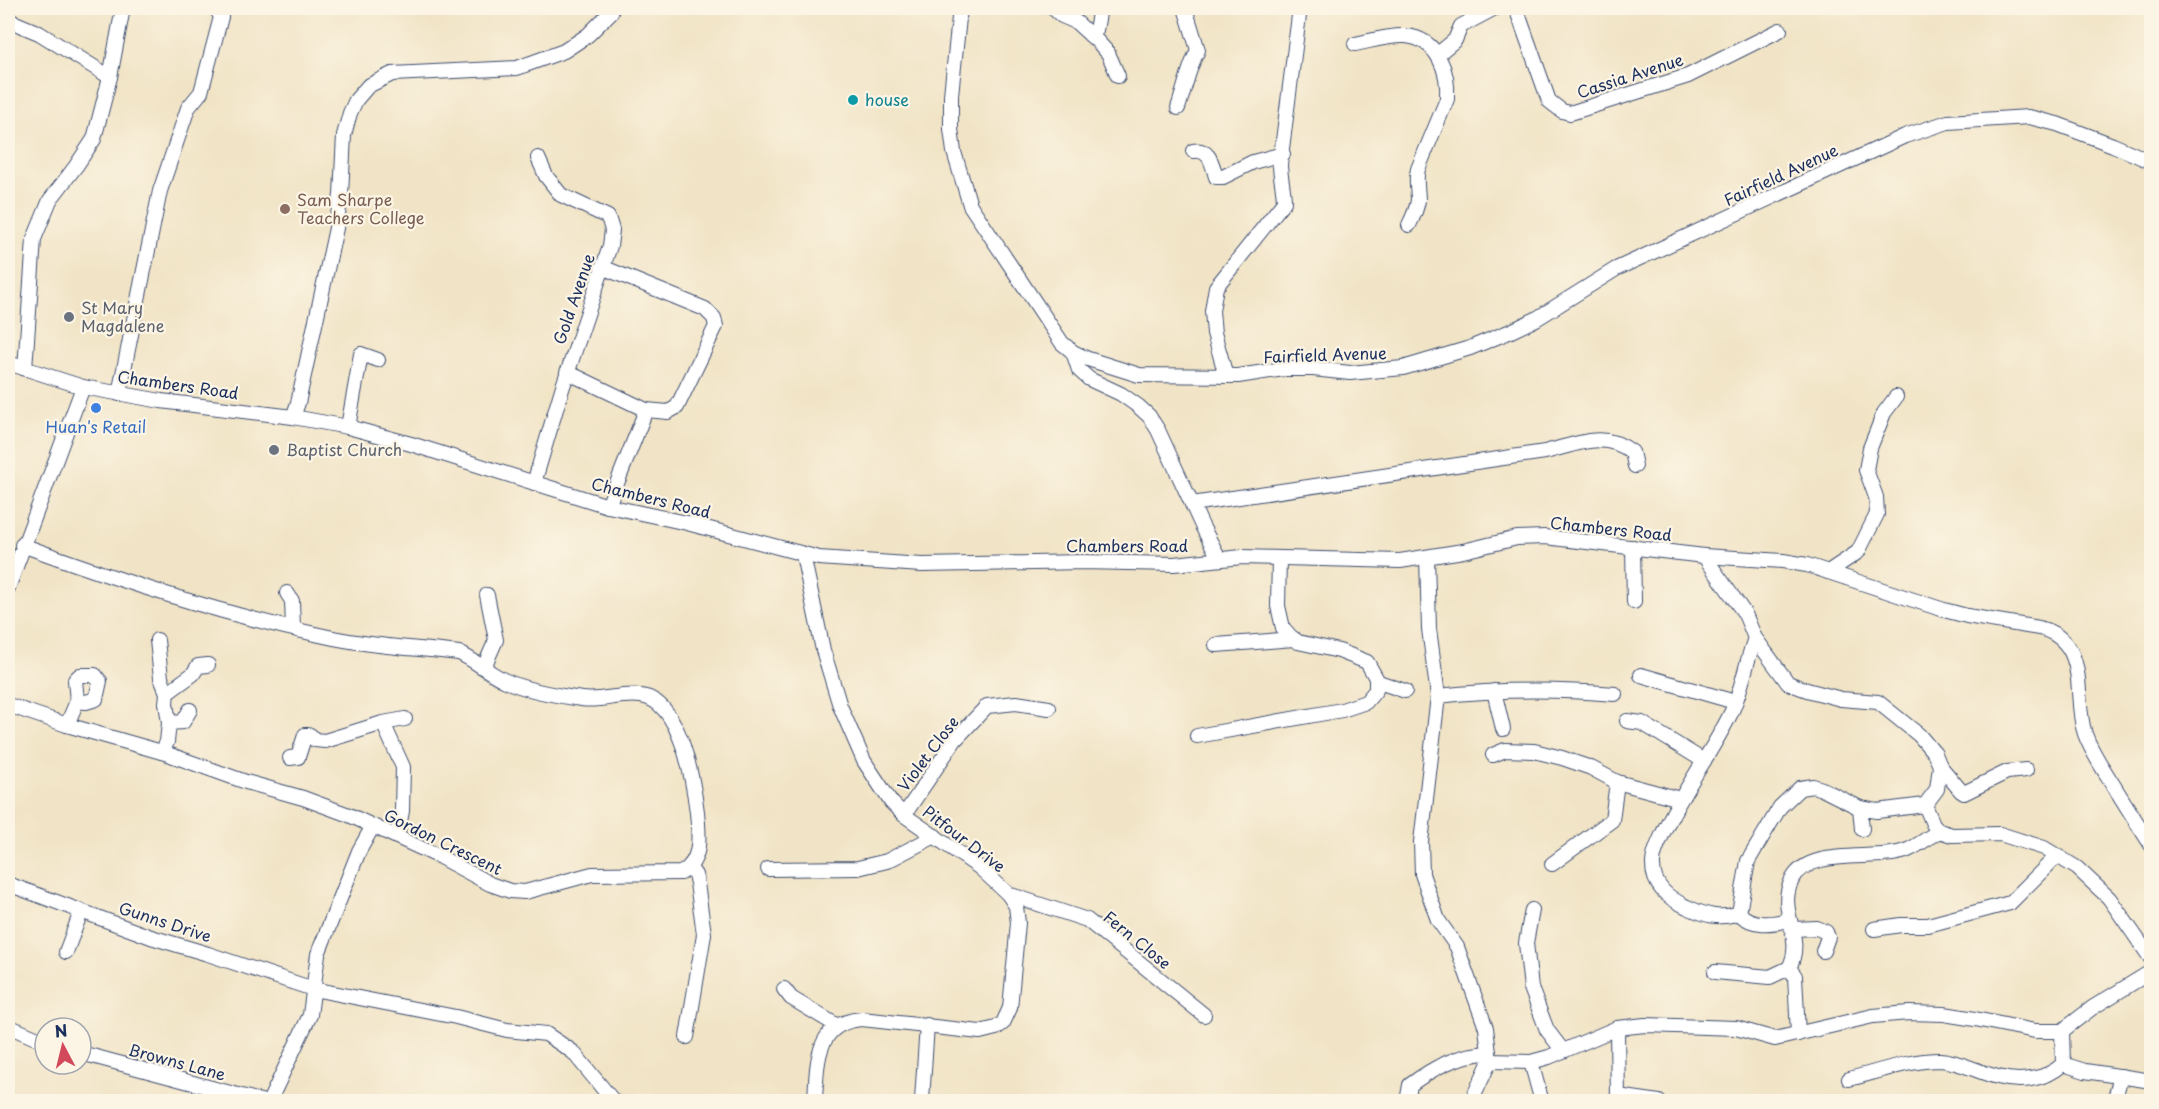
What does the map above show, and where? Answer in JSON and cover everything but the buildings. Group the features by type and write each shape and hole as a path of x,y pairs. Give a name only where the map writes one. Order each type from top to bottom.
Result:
{"street":[{"path":"25,369 34,238 50,200 94,140 110,77 123,8"},
{"path":"119,394 160,191 188,108 201,92 221,17 216,8"},
{"path":"293,417 336,228 341,195 344,135 356,100 368,86 392,74 517,68 564,51 588,35 611,12 612,8"},
{"name":"Fairfield Avenue","path":"960,8 951,95 951,129 954,152 970,205 1062,343 1073,352 1088,359 1139,375 1227,376 1284,369 1350,373 1403,368 1470,348 1536,319 1616,269 1905,136 1948,122 2029,117 2069,128 2151,162"},
{"path":"1053,8 1062,16 1076,22 1108,53 1119,76"},
{"path":"1090,35 1096,30 1100,8"},
{"path":"1178,108 1190,64 1198,50 1185,8"},
{"path":"1227,376 1214,333 1212,311 1216,287 1284,202 1280,176 1300,8"},
{"path":"1438,54 1455,40 1461,26 1495,8"},
{"name":"Cassia Avenue","path":"1516,8 1549,101 1562,111 1570,113 1688,76 1780,30"},
{"path":"8,20 39,33 110,77"},
{"path":"1354,44 1404,36 1423,42 1438,54 1446,75 1447,99 1415,178 1418,200 1416,211 1409,225"},
{"path":"1193,151 1199,150 1205,153 1213,164 1216,177 1223,177 1252,162 1283,154"},
{"name":"Gold Avenue","path":"534,483 567,372 610,246 612,230 608,217 561,195 546,176 538,159"},
{"path":"567,372 646,410 668,412 677,407 716,326 714,318 705,309 602,267"},
{"path":"1073,352 1079,370 1089,379 1121,394 1149,416 1220,558"},
{"path":"348,427 361,354 378,360"},
{"name":"Chambers Road","path":"8,363 83,387 119,394 293,417 348,427 411,444 608,506 687,523 819,558 922,565 1083,562 1174,564 1242,556 1400,561 1463,551 1517,538 1545,537 1704,556 1783,561 1807,565 1944,610 2049,630 2061,639 2076,664 2080,711 2085,734 2096,757 2151,846"},
{"path":"8,588 22,545 83,387"},
{"path":"1828,572 1858,552 1877,514 1876,497 1866,470 1870,448 1884,413 1896,397"},
{"path":"608,506 646,410"},
{"path":"1192,504 1545,452 1598,438 1622,444 1632,452 1635,466"},
{"path":"22,545 102,574 194,603 293,628 335,638 459,653 506,681 550,693 584,700 642,696 660,705 671,720 686,749 698,821 698,855 690,868 697,883 704,934 687,1036"},
{"path":"1633,547 1634,602"},
{"name":"Pitfour Drive","path":"803,555 823,650 840,706 864,761 891,802 904,815 980,868 1008,894 1016,906 1018,923 1010,1008 1003,1023 988,1031 980,1032 862,1019 848,1020 836,1025"},
{"path":"1704,556 1745,614 1755,638 1788,683 1840,699 1878,702 1920,735 1935,754 1940,766 1964,793 2007,772 2026,770"},
{"path":"1427,557 1429,629 1438,696 1436,730 1428,774 1421,842 1422,874 1438,920 1457,947 1486,1028 1490,1057 1471,1101"},
{"path":"1279,558 1278,606 1282,628 1294,639"},
{"path":"287,593 292,601 293,628"},
{"path":"484,666 495,640 487,595"},
{"path":"1739,913 1728,917 1714,917 1683,905 1658,887 1653,864 1654,855 1668,821 1704,761 1735,702 1755,638"},
{"path":"1197,736 1350,707 1366,702 1376,690 1376,681 1367,662 1339,651 1294,639 1216,645"},
{"path":"157,640 161,678 167,693 169,723 167,742 162,752"},
{"path":"167,693 193,674 198,666 208,665"},
{"path":"1641,675 1735,702"},
{"path":"1376,681 1405,692"},
{"path":"1438,696 1494,691 1576,691 1615,694"},
{"path":"1494,691 1503,729"},
{"path":"67,725 77,700"},
{"name":"Violet Close","path":"904,815 955,740 987,706 1016,703 1049,708"},
{"name":"Gordon Crescent","path":"8,705 67,725 162,752 246,782 303,798 373,826 440,857 490,884 510,891 525,892 591,874 681,873 690,868"},
{"path":"169,723 183,722 190,710"},
{"path":"290,758 298,757 305,735 310,735 315,740 325,741 383,723 405,719"},
{"path":"1627,721 1642,723 1704,761"},
{"path":"383,723 403,767 402,811 397,837"},
{"path":"1492,755 1505,750 1534,751 1591,768 1617,782 1680,799"},
{"path":"1739,913 1748,861 1780,807 1791,794 1800,788 1813,786 1860,808 1878,811 1925,805 1937,789 1940,766"},
{"path":"1552,864 1612,820 1617,782"},
{"path":"1925,805 1933,824 1939,831 1952,835 2000,834 2044,848 2077,868 2109,898 2151,960"},
{"path":"1860,808 1862,829"},
{"path":"269,1101 310,1015 318,954 359,851 373,826"},
{"path":"1715,972 1770,977 1789,968 1794,956 1788,893 1792,880 1802,867 1825,859 1907,850 1939,831"},
{"path":"768,869 858,868 886,861 935,836"},
{"path":"1874,929 1928,925 2010,903 2056,857"},
{"name":"Gunns Drive","path":"8,884 81,912 313,989 456,1017 507,1030 546,1034 573,1052 614,1101"},
{"name":"Fern Close","path":"1008,894 1088,921 1203,1015"},
{"path":"1532,910 1526,943 1531,988 1547,1030 1563,1051"},
{"path":"66,952 81,912"},
{"path":"1739,913 1745,920 1757,923 1817,928 1826,932 1828,937 1823,951"},
{"path":"1789,968 1794,976 1798,1034"},
{"path":"1407,1101 1410,1084 1447,1062 1463,1057 1490,1057 1532,1062 1617,1028 1645,1025 1736,1028 1774,1039 1872,1016 1909,1013 1965,1017 2035,1031 2062,1031 2092,1008 2151,971"},
{"path":"784,989 791,998 836,1025 822,1044 816,1075 815,1101"},
{"path":"922,1100 927,1025"},
{"path":"8,1026 33,1037"},
{"path":"1617,1028 1618,1099 1659,1101"},
{"path":"1849,1079 1906,1065 1943,1060 1997,1077 2027,1080 2054,1072 2062,1064 2062,1031"},
{"name":"Browns Lane","path":"93,1056 264,1101"},
{"path":"1532,1062 1542,1101"},
{"path":"2062,1064 2085,1071 2151,1081"},
{"path":"2114,1101 2121,1076"}],"place":[{"name":"house","path":"853,100"},
{"name":"Sam Sharpe Teachers College","path":"285,209"},
{"name":"St Mary Magdalene","path":"69,317"},
{"name":"Huan's Retail","path":"96,408"},
{"name":"Baptist Church","path":"274,450"}]}
